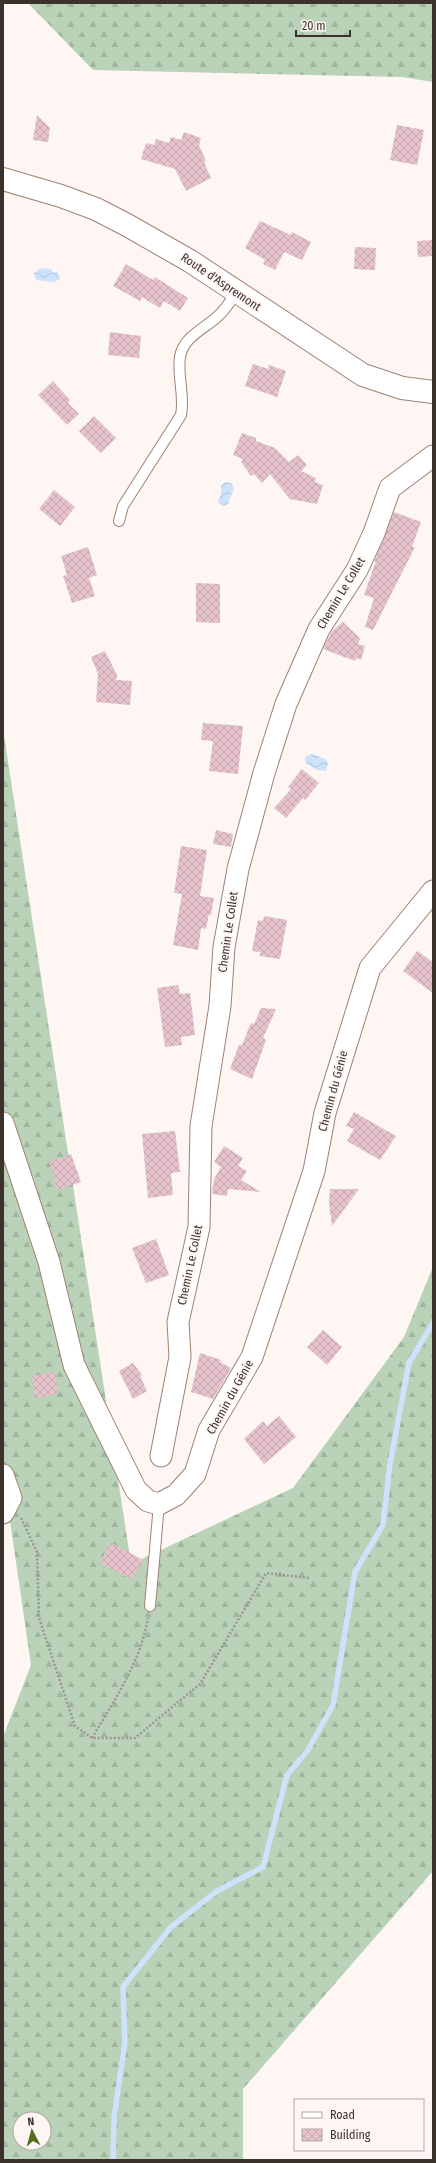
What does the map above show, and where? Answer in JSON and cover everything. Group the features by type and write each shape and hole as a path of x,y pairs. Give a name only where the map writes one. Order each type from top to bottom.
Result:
{"street":[{"name":"Route d'Aspremont","path":"3,179 61,196 96,209 164,245 362,375 402,388 433,392"},
{"name":"Chemin Le Collet","path":"161,1456 180,1357 178,1322 199,1227 201,1126 220,1006 224,947 238,869 264,773 286,704 319,629 357,570 374,534 390,488 433,456"},
{"name":"Chemin du Génie","path":"159,1504 176,1495 195,1474 209,1430 252,1357 314,1171 325,1112 370,968 433,891"},
{"path":"3,1123 50,1262 74,1365 136,1490 148,1501 159,1504"},
{"path":"3,1475 7,1506"}],"lane":[{"path":"119,522 123,506 181,415 183,406 179,365 182,348 186,342 218,317 236,292"},
{"path":"150,1606 159,1504"}],"path":[{"path":"7,1506 37,1552 39,1618 75,1726 92,1738 136,1738 200,1684 266,1573 309,1578"},
{"path":"92,1738 132,1670 144,1639 150,1606"}],"green space":[{"path":"28,3 433,3 433,82 402,77 93,70"},
{"path":"3,729 131,1564 293,1488 404,1337 433,1267 433,1871 243,2089 243,2160 3,2160 3,1737 31,1665 3,1473"}],"water":[{"path":"41,268 51,269 53,273 57,271 60,279 54,282 36,280 34,273"},
{"path":"225,482 231,483 234,488 228,504 224,506 219,504 218,500 221,495 221,485"},
{"path":"312,754 326,759 328,763 326,771 317,770 306,763 305,757"}],"building":[{"path":"37,115 50,128 48,142 33,140"},
{"path":"397,125 424,130 417,165 390,160"},
{"path":"184,132 201,138 199,145 211,178 186,191 175,169 141,159 146,143 154,145 156,139 169,143 171,137 181,140"},
{"path":"260,221 291,235 292,232 311,242 302,260 284,252 275,270 263,264 265,260 245,248"},
{"path":"433,240 433,256 418,257 417,241"},
{"path":"355,247 376,248 375,270 354,269"},
{"path":"126,264 153,280 155,277 188,298 180,311 164,301 160,308 142,297 140,301 113,286"},
{"path":"110,332 141,336 139,358 108,355"},
{"path":"253,364 268,369 269,365 286,371 277,397 245,386"},
{"path":"53,381 70,400 68,403 79,414 67,425 38,395"},
{"path":"94,416 116,438 101,453 79,431"},
{"path":"242,433 256,438 256,441 275,448 289,462 298,455 307,465 301,471 316,478 315,482 323,485 317,504 290,499 270,474 262,483 254,474 251,476 241,462 243,459 233,455"},
{"path":"54,490 75,507 60,526 39,509"},
{"path":"394,512 421,522 412,547 415,547 373,630 365,627 374,598 364,595 376,561 374,562"},
{"path":"88,547 97,575 89,578 95,596 72,603 63,576 67,575 61,556"},
{"path":"196,583 220,584 220,623 196,622"},
{"path":"343,622 360,638 358,644 365,646 361,660 356,658 355,661 323,649 332,631"},
{"path":"105,651 117,675 116,680 132,681 130,705 96,702 98,674 91,657"},
{"path":"203,723 243,726 238,774 209,771 213,741 201,740"},
{"path":"302,769 319,783 305,800 303,798 286,818 274,808 291,789 288,787"},
{"path":"216,830 233,834 231,847 213,844"},
{"path":"181,846 207,850 200,896 214,898 211,915 209,914 206,929 201,928 198,950 173,945 182,894 174,893"},
{"path":"264,916 287,920 280,959 260,956 260,952 252,951 258,920 263,921"},
{"path":"417,951 433,962 433,993 403,971"},
{"path":"178,985 180,994 190,993 195,1035 181,1037 182,1045 165,1047 157,988"},
{"path":"261,1008 276,1009 263,1038 266,1040 252,1079 230,1069 239,1045 242,1045 251,1023 254,1024"},
{"path":"354,1112 396,1136 380,1160 347,1141 354,1129 346,1126"},
{"path":"175,1131 180,1172 171,1173 173,1195 148,1198 142,1134"},
{"path":"224,1146 243,1158 238,1166 247,1171 241,1180 261,1192 228,1189 227,1196 212,1194 214,1179 221,1167 214,1162"},
{"path":"71,1154 81,1182 58,1190 49,1162"},
{"path":"330,1189 359,1189 332,1226 329,1203"},
{"path":"156,1239 169,1275 146,1283 132,1248"},
{"path":"323,1330 342,1347 327,1365 307,1347"},
{"path":"200,1353 221,1360 220,1362 231,1368 213,1399 191,1392"},
{"path":"133,1363 142,1375 140,1376 147,1391 133,1399 119,1371"},
{"path":"55,1372 58,1394 35,1398 32,1376"},
{"path":"279,1416 296,1437 264,1464 244,1439 263,1421 267,1426"},
{"path":"110,1542 143,1560 132,1580 100,1563"}],"waterway":[{"path":"113,2160 114,2117 125,2042 123,1987 171,1927 217,1891 263,1867 287,1775 308,1750 333,1705 355,1572 383,1525 390,1464 409,1363 433,1323"}]}
